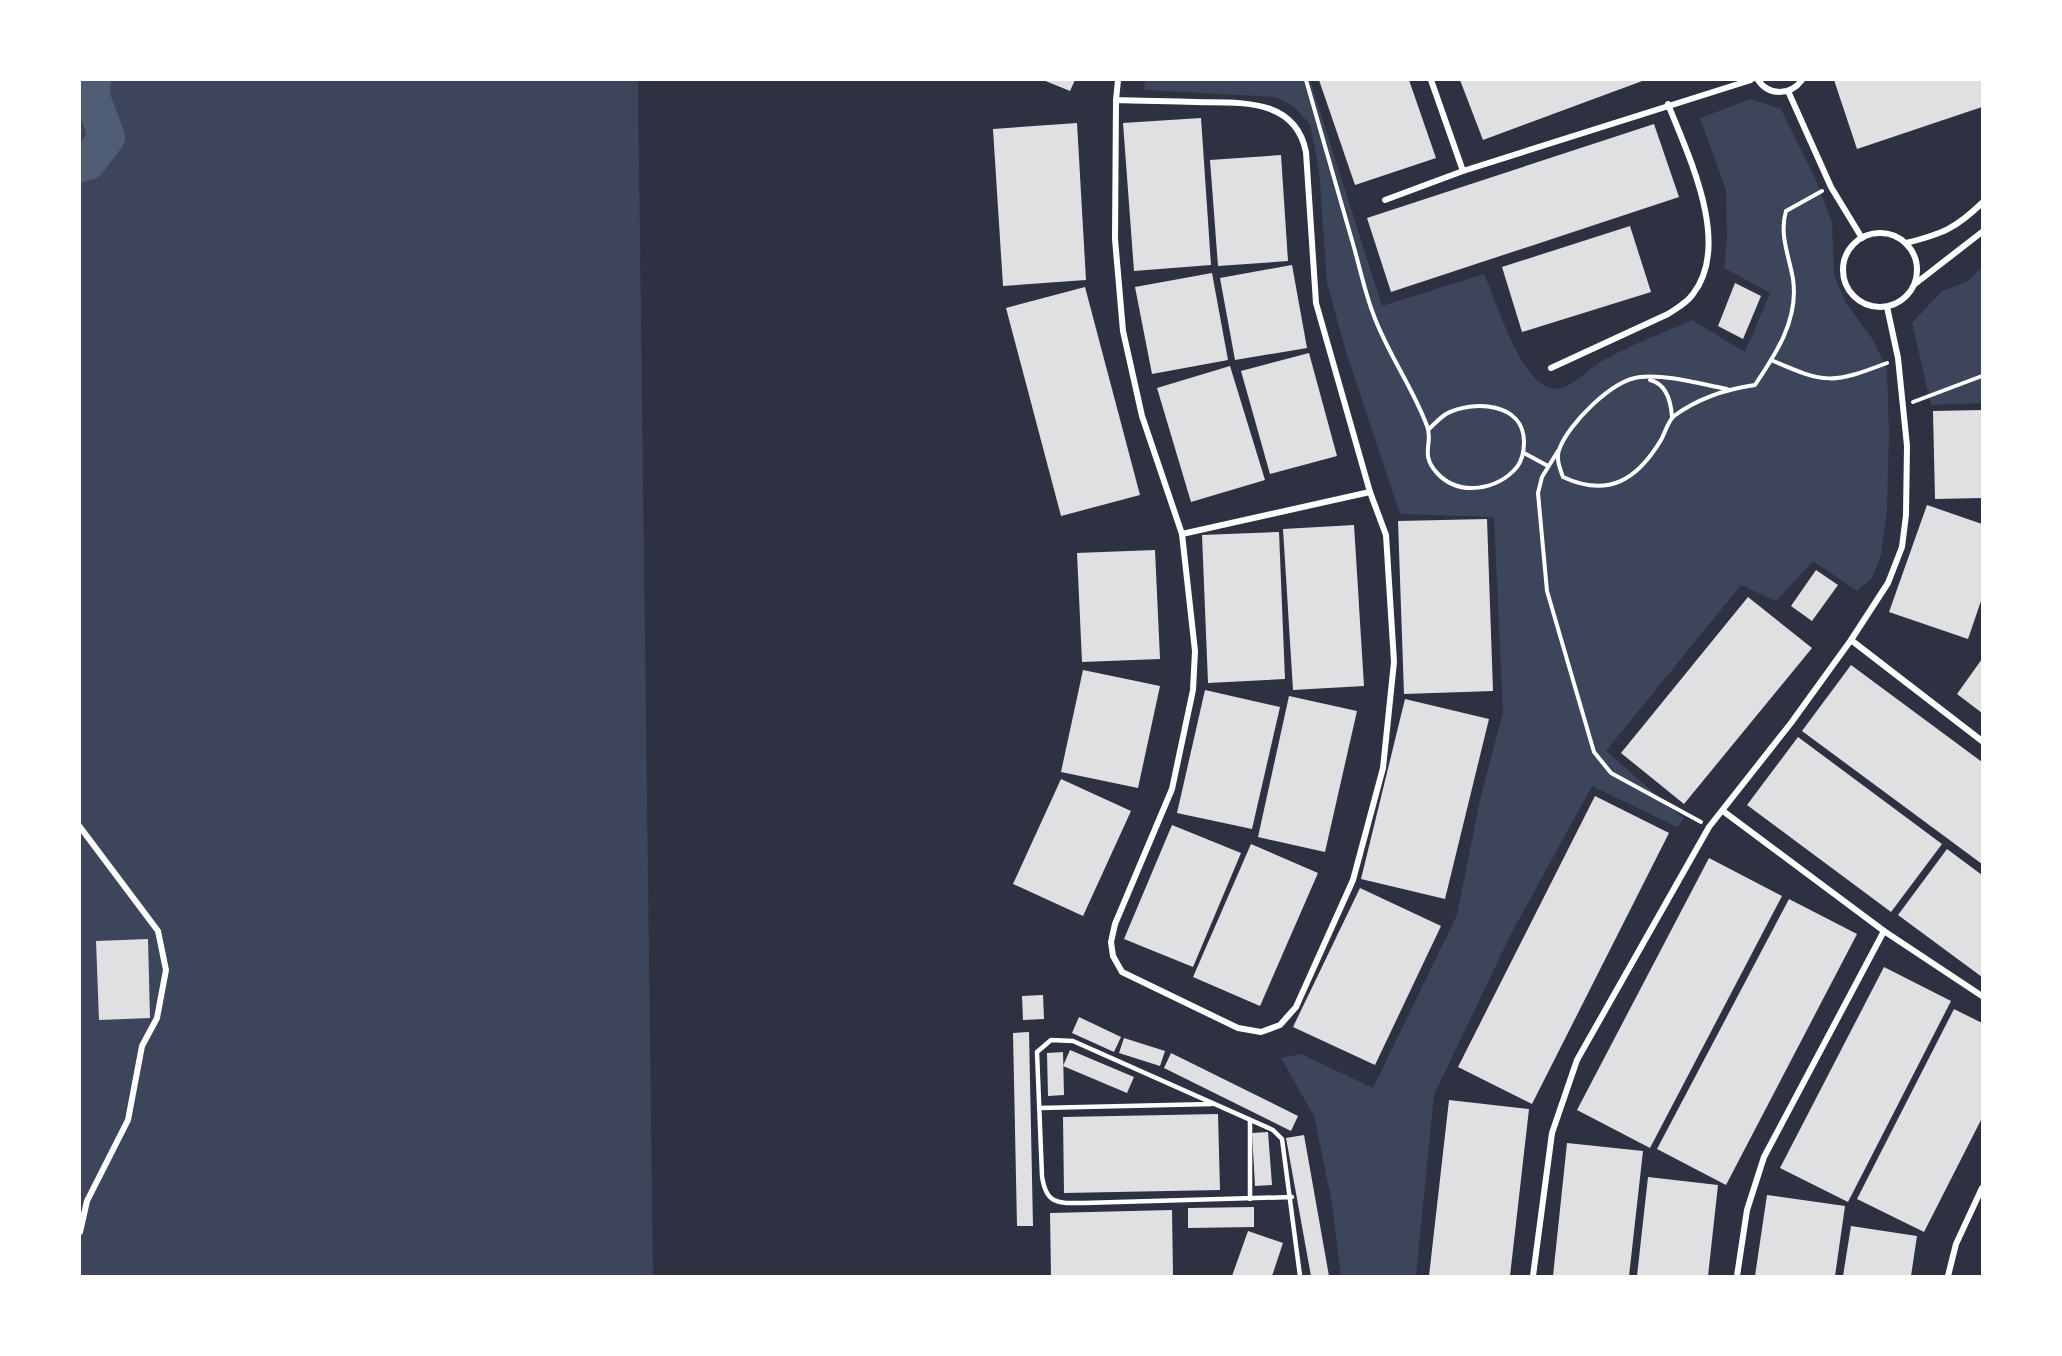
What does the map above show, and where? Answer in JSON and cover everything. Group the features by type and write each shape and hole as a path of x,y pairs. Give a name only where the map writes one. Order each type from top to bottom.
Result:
{"street":[{"path":"1116,100 1254,104 1285,116 1301,133 1306,152 1316,303 1370,492 1386,535 1394,662 1383,768 1353,880 1296,1007 1280,1025 1267,1031 1249,1030 1183,1002 1122,972 1113,956 1111,942 1115,924 1172,789 1193,690 1195,651 1182,534 1142,416 1123,331 1115,239 1116,100 1118,80"},
{"path":"1431,80 1463,171"},
{"path":"1385,200 1463,171 1668,104 1751,80"},
{"path":"1758,80 1770,91 1788,91 1802,80"},
{"path":"1788,91 1831,187 1862,238"},
{"path":"1551,368 1668,314 1684,304 1700,282 1708,243 1705,199 1668,104"},
{"path":"1906,243 1943,234 1966,219 1983,203"},
{"path":"1915,284 1983,232"},
{"path":"1871,234 1889,234 1906,243 1916,257 1918,276 1904,299 1887,307 1864,304 1846,287 1843,271 1846,255 1862,238 1871,234"},
{"path":"1533,1276 1552,1133 1556,1114 1577,1060 1709,827 1851,640 1888,583 1902,547 1906,515 1907,446 1898,358 1887,307"},
{"path":"1182,534 1370,492"},
{"path":"1851,640 1983,741"},
{"path":"1723,811 1884,931 1983,996"},
{"path":"80,827 158,931 166,970 157,1018 141,1046 128,1120 87,1201 80,1232"},
{"path":"1737,1276 1747,1210 1764,1157 1884,931"},
{"path":"1948,1276 1956,1244 1983,1188"}],"lane":[{"path":"1292,1197 1084,1203 1061,1203 1051,1199 1044,1192 1043,1184 1037,1052 1046,1042 1062,1039 1073,1041 1273,1130 1282,1139 1292,1197 1300,1276"},
{"path":"1039,1108 1214,1104"},
{"path":"1250,1120 1250,1199"}],"path":[{"path":"1306,80 1374,315 1429,429 1428,460 1438,474 1451,482 1473,489 1493,486 1509,477 1520,463 1524,453 1520,422 1512,414 1497,407 1463,408 1445,415 1429,429"},
{"path":"1709,827 1620,779 1602,765 1594,752 1547,591 1539,493 1548,466 1569,433 1604,393 1623,381 1640,377 1727,389 1755,385 1771,360 1790,322 1793,281 1784,237 1783,222 1786,211 1831,187"},
{"path":"1771,360 1804,374 1832,380 1844,379 1898,358"},
{"path":"1902,406 1983,376"},
{"path":"1640,377 1655,381 1663,389 1671,400 1672,417"},
{"path":"1559,451 1559,465 1563,477 1596,488 1616,483 1645,464 1672,417 1727,389"},
{"path":"1524,453 1548,466"}],"shaded area":[{"path":"80,80 638,80 653,1276 80,1276"},
{"path":"80,80 108,80 102,99 80,95"},
{"path":"1145,80 1310,80 1382,306 1484,274 1509,335 1526,367 1535,379 1545,386 1556,389 1567,386 1615,354 1692,320 1745,352 1770,293 1724,268 1727,237 1726,190 1700,118 1751,99 1781,109 1814,176 1832,222 1834,275 1846,303 1873,340 1887,369 1889,434 1887,511 1881,555 1872,578 1857,591 1813,561 1776,601 1741,585 1606,751 1684,819 1677,827 1592,786 1511,934 1434,1095 1416,1276 1341,1276 1331,1198 1314,1116 1281,1058 1301,1054 1373,1088 1457,915 1480,800 1503,712 1494,517 1400,514 1346,352 1327,283 1319,170 1310,124 1293,106 1275,97 1144,90"},
{"path":"1982,267 1982,403 1931,405 1912,323 1942,291 1968,281"}],"building":[{"path":"1043,80 1075,80 1070,91"},
{"path":"1319,80 1409,80 1436,158 1355,185"},
{"path":"1460,80 1645,80 1483,140"},
{"path":"1834,80 1982,80 1982,107 1857,149"},
{"path":"1201,118 1211,265 1134,271 1123,123"},
{"path":"1077,123 1086,280 1003,286 993,129"},
{"path":"1654,124 1679,197 1391,292 1367,218"},
{"path":"1281,155 1288,261 1218,266 1210,160"},
{"path":"1630,226 1651,292 1522,332 1502,267"},
{"path":"1292,265 1307,348 1235,360 1220,278"},
{"path":"1212,273 1228,360 1152,374 1135,287"},
{"path":"1735,283 1761,296 1743,339 1718,326"},
{"path":"1085,287 1140,495 1061,516 1006,308"},
{"path":"1309,353 1337,456 1270,474 1241,371"},
{"path":"1230,366 1265,480 1191,502 1157,388"},
{"path":"1982,410 1982,498 1935,499 1933,411"},
{"path":"1927,505 1982,524 1982,598 1968,639 1889,612"},
{"path":"1487,519 1493,691 1404,694 1398,521"},
{"path":"1354,525 1364,686 1293,690 1283,529"},
{"path":"1279,532 1285,679 1208,683 1202,535"},
{"path":"1155,550 1160,659 1082,662 1077,553"},
{"path":"1816,570 1838,585 1812,621 1791,606"},
{"path":"1748,597 1812,648 1684,804 1621,753"},
{"path":"1982,659 1982,713 1957,694"},
{"path":"1851,665 1982,762 1982,864 1802,731"},
{"path":"1083,670 1160,686 1138,788 1061,772"},
{"path":"1205,690 1280,707 1252,829 1177,813"},
{"path":"1289,696 1357,711 1325,852 1258,837"},
{"path":"1405,699 1489,719 1445,899 1361,879"},
{"path":"1798,737 1942,844 1891,912 1747,805"},
{"path":"1061,779 1131,811 1083,916 1013,884"},
{"path":"1595,796 1669,833 1532,1104 1458,1067"},
{"path":"1172,825 1241,853 1193,967 1124,939"},
{"path":"1251,844 1318,873 1260,1006 1193,977"},
{"path":"1947,849 1982,875 1982,977 1898,915"},
{"path":"1709,858 1782,896 1650,1148 1577,1110"},
{"path":"1360,888 1441,926 1375,1065 1293,1027"},
{"path":"1789,899 1857,934 1726,1185 1657,1149"},
{"path":"148,939 150,1018 99,1020 96,941"},
{"path":"1884,967 1951,1001 1848,1202 1780,1168"},
{"path":"1043,995 1044,1019 1023,1020 1022,996"},
{"path":"1954,1009 1982,1023 1982,1118 1924,1232 1857,1199"},
{"path":"1079,1017 1121,1037 1114,1052 1072,1033"},
{"path":"1029,1032 1033,1226 1017,1226 1013,1033"},
{"path":"1124,1038 1165,1051 1160,1066 1119,1053"},
{"path":"1070,1050 1134,1077 1127,1093 1063,1066"},
{"path":"1063,1052 1064,1095 1048,1096 1047,1053"},
{"path":"1171,1053 1298,1116 1291,1131 1164,1068"},
{"path":"1449,1100 1529,1109 1510,1276 1429,1276"},
{"path":"1218,1114 1220,1190 1064,1193 1063,1117"},
{"path":"1268,1132 1272,1185 1255,1186 1252,1133"},
{"path":"1304,1135 1329,1276 1311,1276 1286,1138"},
{"path":"1567,1143 1643,1151 1629,1276 1553,1276"},
{"path":"1648,1177 1718,1185 1708,1276 1637,1276"},
{"path":"1767,1195 1845,1206 1835,1276 1755,1276"},
{"path":"1254,1207 1254,1227 1188,1228 1188,1208"},
{"path":"1172,1210 1173,1276 1051,1276 1050,1213"},
{"path":"1851,1226 1917,1236 1911,1276 1843,1276"},
{"path":"1248,1231 1283,1243 1272,1276 1232,1276"}],"waterway":[{"path":"80,164 88,162 107,137 92,97 93,80"}]}
